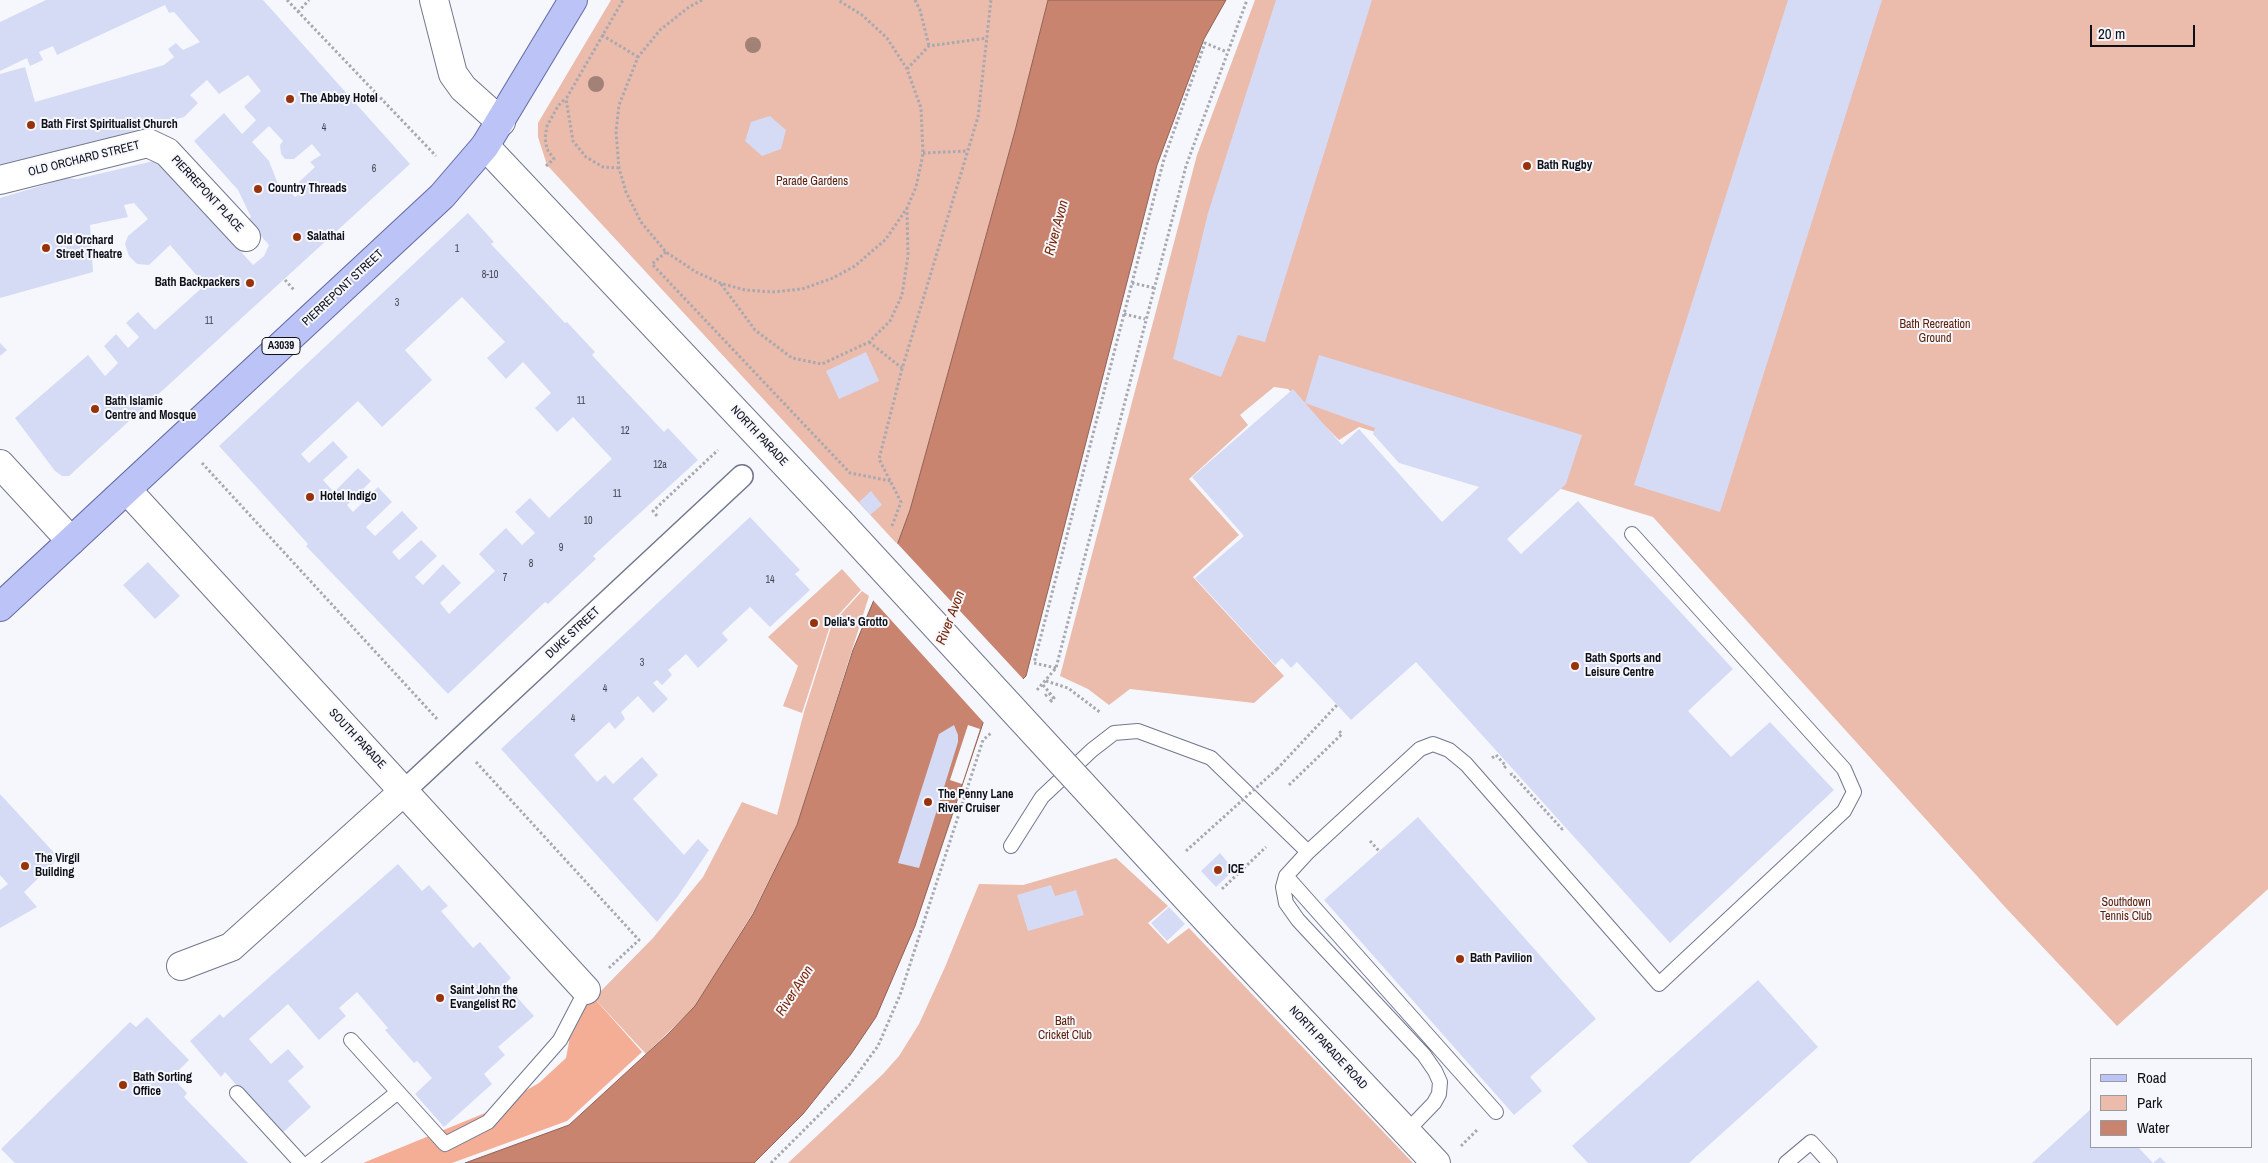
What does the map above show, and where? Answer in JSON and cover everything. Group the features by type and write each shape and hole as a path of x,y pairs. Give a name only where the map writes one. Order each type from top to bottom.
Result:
{"main road":[{"name":"PIERREPONT STREET","path":"71,542 442,196 485,146 573,0"},
{"name":"A3039","path":"0,607 71,542"}],"street":[{"path":"434,0 453,74 463,88 500,122"},
{"name":"OLD ORCHARD STREET","path":"0,180 148,143 167,152"},
{"name":"NORTH PARADE","path":"485,146 839,521 1030,728"},
{"name":"PIERREPONT PLACE","path":"167,152 246,236"},
{"path":"0,464 71,542"},
{"name":"DUKE STREET","path":"404,790 742,476"},
{"name":"SOUTH PARADE","path":"127,490 586,990"},
{"name":"NORTH PARADE ROAD","path":"1030,728 1219,933 1407,1131 1446,1157"},
{"path":"182,966 231,947 404,790"}],"lane":[{"path":"1407,1131 1434,1103 1439,1094 1440,1082 1435,1071 1424,1056 1298,920 1286,903 1284,887 1286,876 1308,852 1420,749 1433,744 1450,750 1480,779 1659,984 1844,812 1854,792 1844,769 1632,534"},
{"path":"1011,846 1042,797 1092,750 1114,733 1138,731 1211,758 1308,852"},
{"path":"1286,876 1496,1112"},
{"path":"352,1040 445,1144 488,1122 560,1040 586,990"},
{"path":"309,1163 398,1092"},
{"path":"237,1093 301,1163"},
{"path":"1786,1163 1811,1142 1830,1163"}],"path":[{"path":"287,0 436,157"},
{"path":"298,12 309,0"},
{"path":"554,159 547,148 545,138 547,126 558,106 566,99 623,0"},
{"path":"702,0 689,7 660,30 638,57 619,105 616,131 619,168 626,192 641,222 666,252 696,272 720,283 745,290 772,292 802,289 833,278 855,266 886,239 907,208 916,187 923,153 921,108 907,69 887,38 862,15 838,0"},
{"path":"915,0 920,10 929,46"},
{"path":"892,526 901,502 879,459 902,369 978,117 991,0"},
{"path":"1036,691 1056,668 1186,166 1247,0"},
{"path":"602,35 638,57"},
{"path":"907,69 929,46 987,38"},
{"path":"1056,668 1034,663 1164,159 1205,43 1227,52"},
{"path":"566,99 573,141 586,157 603,167 619,168"},
{"path":"923,153 968,151"},
{"path":"720,283 755,330 792,358 822,364 869,342 890,322 902,295 908,256 907,208"},
{"path":"666,252 652,264 850,473 891,481"},
{"path":"1132,283 1155,288"},
{"path":"1124,314 1146,319"},
{"path":"869,342 902,369"},
{"path":"659,519 653,511 718,450"},
{"path":"198,459 639,940 586,990"},
{"path":"1046,681 1068,688 1102,713"},
{"path":"1043,685 1054,698 1049,703 1044,697 1049,693 1054,699 1049,703 1046,700"},
{"path":"1183,855 1277,769 1337,705"},
{"path":"772,1163 850,1084 878,1046 900,995 983,740 996,728"},
{"path":"1289,785 1342,734 1339,731"},
{"path":"1221,890 1285,828"},
{"path":"1370,841 1379,851"},
{"path":"1446,1157 1484,1123"}],"green space":[{"name":"Parade Gardens","path":"611,0 1048,0 1015,131 910,510 898,545 547,165 538,137 538,123"},
{"name":"Bath Recreation Ground","path":"1255,0 2268,0 2268,889 2117,1026 2005,907 1653,517 1359,427 1339,440 1288,389 1274,387 1240,415 1248,425 1189,479 1239,535 1193,577 1284,676 1254,703 1130,689 1109,705 1088,689 1060,676 1197,155"},
{"path":"842,569 861,590 831,623 802,713 783,706 798,666 768,637"},
{"path":"862,591 869,596 797,825 752,914 695,1006 646,1054 594,998 653,938 703,877 742,802 777,815 804,712 832,624"},
{"name":"Bath Cricket Club","path":"1116,858 1168,906 1148,923 1168,944 1189,928 1413,1163 788,1163 883,1074 899,1056 919,1024 979,884 1023,885"}],"shaded area":[{"path":"594,998 642,1052 567,1121 452,1163 363,1163 490,1111 539,1083 566,1058 569,1042 566,1020 575,1005"}],"water":[{"name":"River Avon","path":"1048,0 1226,0 1204,39 1157,165 1026,676 985,717 915,926 876,1017 851,1054 803,1114 754,1163 465,1163 569,1125 667,1035 695,1006 753,914 797,825 853,650 910,510 1015,131"}],"pier":[{"path":"896,542 1025,681 987,718 985,724 872,599"},
{"path":"968,725 980,729 962,784 950,780"}],"building":[{"path":"46,0 263,0 410,164 69,476 62,476 55,471 15,418 88,355 105,376 118,363 104,346 116,334 128,348 139,337 126,323 138,312 155,330 205,285 170,245 149,265 137,264 129,256 125,244 128,236 148,219 134,203 124,205 128,217 90,225 93,272 0,298 0,198 67,178 77,179 158,160 253,265 264,256 269,245 247,220 251,217 238,190 194,141 224,113 242,134 256,120 244,107 261,91 248,75 219,94 207,80 190,95 198,103 184,117 4,167 0,166 0,74 25,67 35,102 164,65 174,57 168,49 176,43 183,50 200,42 174,12 169,13 165,5 57,55 53,46 39,52 43,60 30,66 27,58 0,71 0,22","holes":["269,126 283,141 280,145 281,154 285,159 294,159 312,144 321,155 310,162 315,167 299,182 306,189 295,197 288,189 282,194 275,187 278,184 269,161 252,142"]},
{"path":"1276,0 1372,0 1265,342 1238,335 1221,377 1173,359 1208,213"},
{"path":"1788,0 1882,0 1720,512 1634,485"},
{"path":"770,116 786,130 781,149 762,156 745,141 751,122"},
{"path":"468,213 494,242 491,244 595,352 592,355 602,366 664,432 668,428 698,460 593,556 596,559 548,604 545,602 448,694 306,546 308,544 219,446","holes":["462,297 505,342 487,358 506,379 523,362 551,393 535,408 557,432 573,417 612,459 549,518 530,498 515,512 535,533 522,545 506,528 490,543 479,554 495,571 449,614 440,603 461,583 443,564 423,585 415,577 437,556 421,540 399,560 392,552 418,528 402,511 375,536 366,527 392,502 378,487 353,512 347,505 371,481 358,468 334,492 323,480 348,457 333,441 309,463 301,454 358,401 382,427 432,380 405,350"]},
{"path":"0,343 7,350 0,356"},
{"path":"866,352 879,381 839,399 826,371"},
{"name":"Bath Sports and Leisure Centre","path":"1319,355 1582,435 1566,484 1507,539 1521,554 1578,501 1733,669 1688,711 1731,757 1770,722 1834,790 1670,943 1416,662 1351,720 1297,662 1291,668 1282,658 1275,665 1195,578 1244,536 1192,477 1293,389 1305,403","holes":["1305,403 1375,428 1373,434 1399,463 1479,487 1442,522 1359,429 1342,445"]},
{"path":"871,491 882,505 870,515 859,502"},
{"path":"750,517 800,570 795,574 810,590 770,627 750,607 722,633 728,640 698,668 686,654 668,670 672,675 662,685 657,680 653,683 668,699 653,713 638,696 621,712 625,719 615,729 609,722 574,755 597,782 605,775 613,784 642,757 658,775 633,799 684,855 698,839 709,850 678,896 657,922 501,749"},
{"path":"148,562 180,596 155,619 123,585"},
{"name":"The Penny Lane River Cruiser","path":"954,725 958,735 958,742 919,868 898,863 939,734"},
{"name":"The Virgil Building","path":"0,794 59,858 24,892 37,907 0,928 0,890 8,884 0,875"},
{"name":"Bath Pavilion","path":"1418,817 1596,1019 1530,1077 1542,1091 1514,1115 1324,900"},
{"name":"ICE","path":"1220,853 1234,870 1216,887 1201,871"},
{"name":"Saint John the Evangelist RC","path":"398,864 422,891 429,885 448,906 441,911 473,948 480,942 511,978 505,984 534,1016 498,1047 505,1055 484,1074 492,1084 444,1127 415,1094 432,1078 417,1061 414,1063 385,1030 388,1028 357,992 339,1008 346,1016 319,1040 288,1004 249,1039 271,1064 288,1049 304,1067 288,1081 311,1107 280,1135 225,1072 221,1077 190,1041 220,1014 223,1018"},
{"path":"1051,885 1055,896 1076,890 1084,915 1028,931 1017,895"},
{"path":"1169,907 1185,924 1167,941 1151,923"},
{"path":"1758,980 1818,1047 1689,1163 1588,1163 1572,1146"},
{"name":"Bath Sorting Office","path":"147,1017 189,1060 172,1077 187,1093 184,1097 248,1163 15,1163 1,1149 130,1022 136,1027"},
{"path":"2090,1110 2090,1148 2139,1148 2153,1163 2032,1163"},
{"path":"2160,1157 2166,1163 2153,1163"}],"place":[{"name":"The Abbey Hotel","path":"290,99"},
{"name":"Bath First Spiritualist Church","path":"31,125"},
{"name":"Bath Rugby","path":"1527,166"},
{"name":"Country Threads","path":"258,189"},
{"name":"Salathai","path":"297,237"},
{"name":"Old Orchard Street Theatre","path":"46,248"},
{"name":"Bath Backpackers","path":"250,283"},
{"name":"Bath Islamic Centre and Mosque","path":"95,409"},
{"name":"Hotel Indigo","path":"310,497"},
{"name":"Delia's Grotto","path":"814,623"},
{"name":"Bath Sports and Leisure Centre","path":"1575,666"},
{"name":"The Penny Lane River Cruiser","path":"928,802"},
{"name":"The Virgil Building","path":"25,866"},
{"name":"ICE","path":"1218,870"},
{"name":"Bath Pavilion","path":"1460,959"},
{"name":"Saint John the Evangelist RC","path":"440,998"},
{"name":"Bath Sorting Office","path":"123,1085"}],"park label":[{"name":"Southdown Tennis Club","path":"2126,910"}]}
